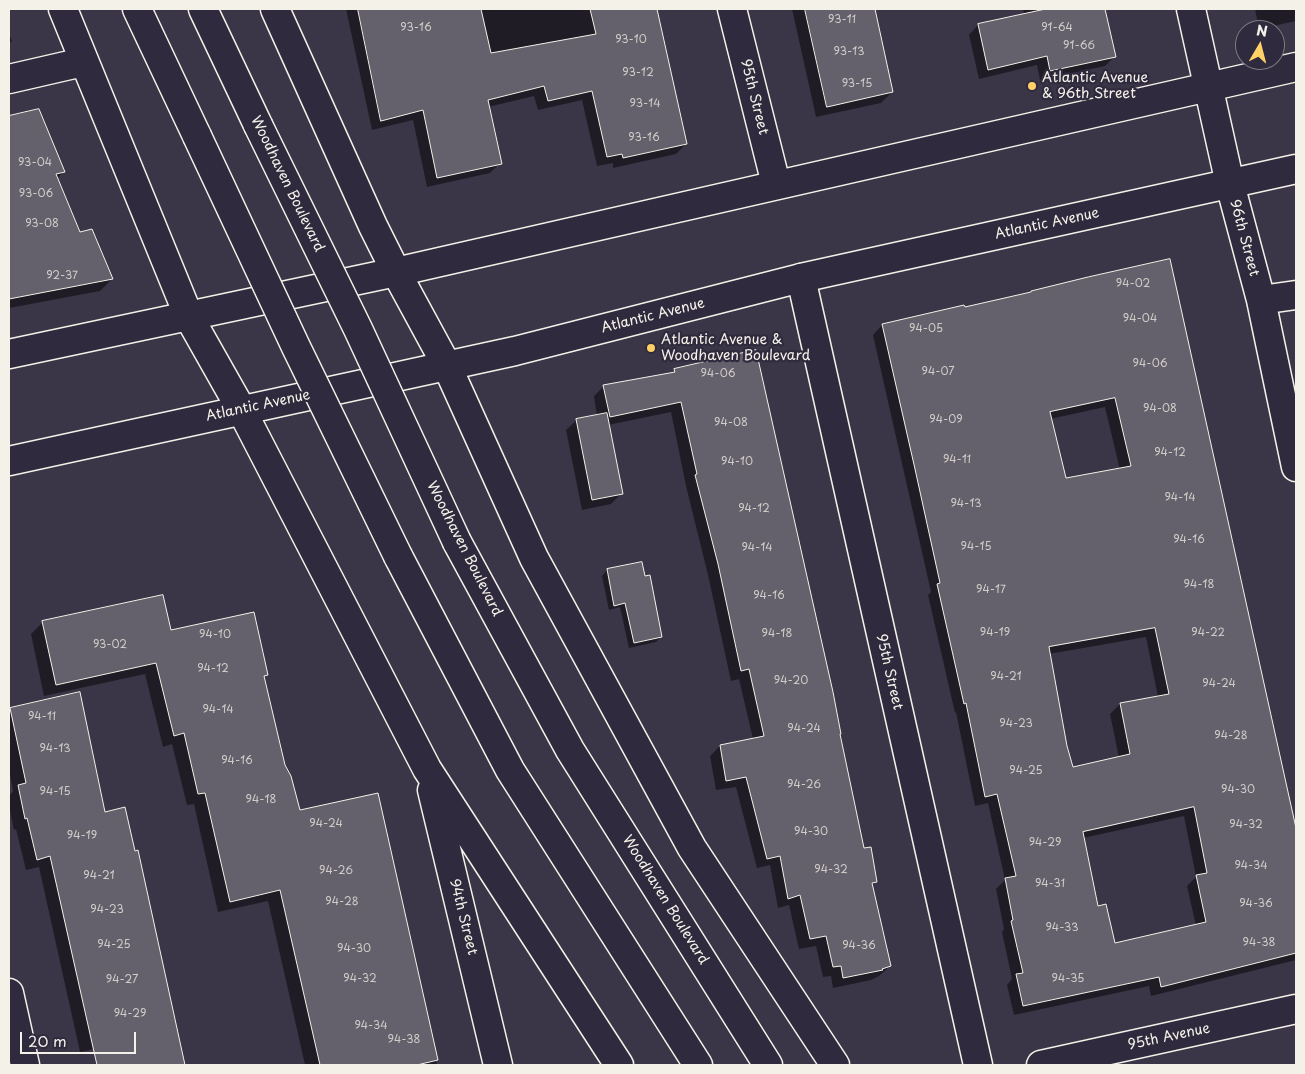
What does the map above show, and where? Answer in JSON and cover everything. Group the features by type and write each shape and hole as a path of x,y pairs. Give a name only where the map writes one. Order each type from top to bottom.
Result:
{"main road":[{"path":"62,9 189,317 241,409 427,769 619,1065"},
{"path":"137,9 296,347 398,556 510,770 698,1065"},
{"name":"Woodhaven Boulevard","path":"203,9 358,329 457,542 570,750 768,1065"},
{"path":"275,9 373,226 447,366 534,558 687,839 835,1065"},
{"name":"95th Street","path":"732,9 776,184"},
{"name":"96th Street","path":"1191,9 1230,184 1260,300 1296,467"},
{"path":"9,79 83,62"},
{"path":"9,354 396,272 1296,67"},
{"name":"Atlantic Avenue","path":"9,461 241,409 515,351 801,278 1296,169"},
{"name":"95th Street","path":"801,278 978,1065"},
{"path":"1260,300 1296,295"},
{"name":"94th Street","path":"427,769 498,1065"},
{"path":"9,993 25,1065"},
{"name":"95th Avenue","path":"1041,1065 1296,1009"}],"building":[{"path":"358,9 481,9 491,53 596,34 590,9 657,9 687,144 623,158 622,154 607,157 592,91 548,101 544,86 488,100 502,164 437,178 423,110 381,121"},
{"path":"805,9 875,9 893,92 827,107"},
{"path":"1046,9 1105,9 1116,57 1050,71 1047,56 988,70 978,24"},
{"path":"39,109 65,172 56,174 80,232 92,229 113,279 9,299 9,116"},
{"path":"1170,259 1296,828 1296,953 1161,987 1159,977 1023,1006 1016,974 1023,973 1011,921 1013,920 1005,878 1016,876 997,794 985,797 966,703 964,704 937,584 940,583 882,324 1031,292","holes":["1115,398 1131,466 1066,478 1050,412","1155,628 1169,694 1120,703 1130,754 1073,767 1067,746 1049,647","1194,807 1207,873 1196,875 1206,922 1115,943 1106,904 1098,906 1083,832"]},
{"path":"756,350 833,692 864,848 871,847 877,882 872,883 891,966 883,970 843,978 841,966 833,967 826,936 810,939 800,895 788,899 780,856 767,859 746,777 726,781 720,745 764,736 749,669 741,671 718,564 695,475 697,474 681,402 610,417 603,385 675,372 674,369"},
{"path":"607,413 623,494 592,500 576,419"},
{"path":"642,562 645,576 650,575 662,637 634,643 625,603 614,606 607,569"},
{"path":"163,595 171,630 254,612 268,675 264,676 285,765 291,776 300,810 378,793 438,1060 417,1065 320,1065 280,890 230,902 205,793 198,794 184,733 174,736 156,663 56,685 42,621"},
{"path":"80,692 105,812 125,807 135,851 138,850 185,1065 97,1065 50,856 37,860 27,818 25,819 18,785 26,783 10,708"}],"place":[{"name":"Atlantic Avenue & 96th Street","path":"1032,86"},
{"name":"Atlantic Avenue & Woodhaven Boulevard","path":"651,348"}]}
